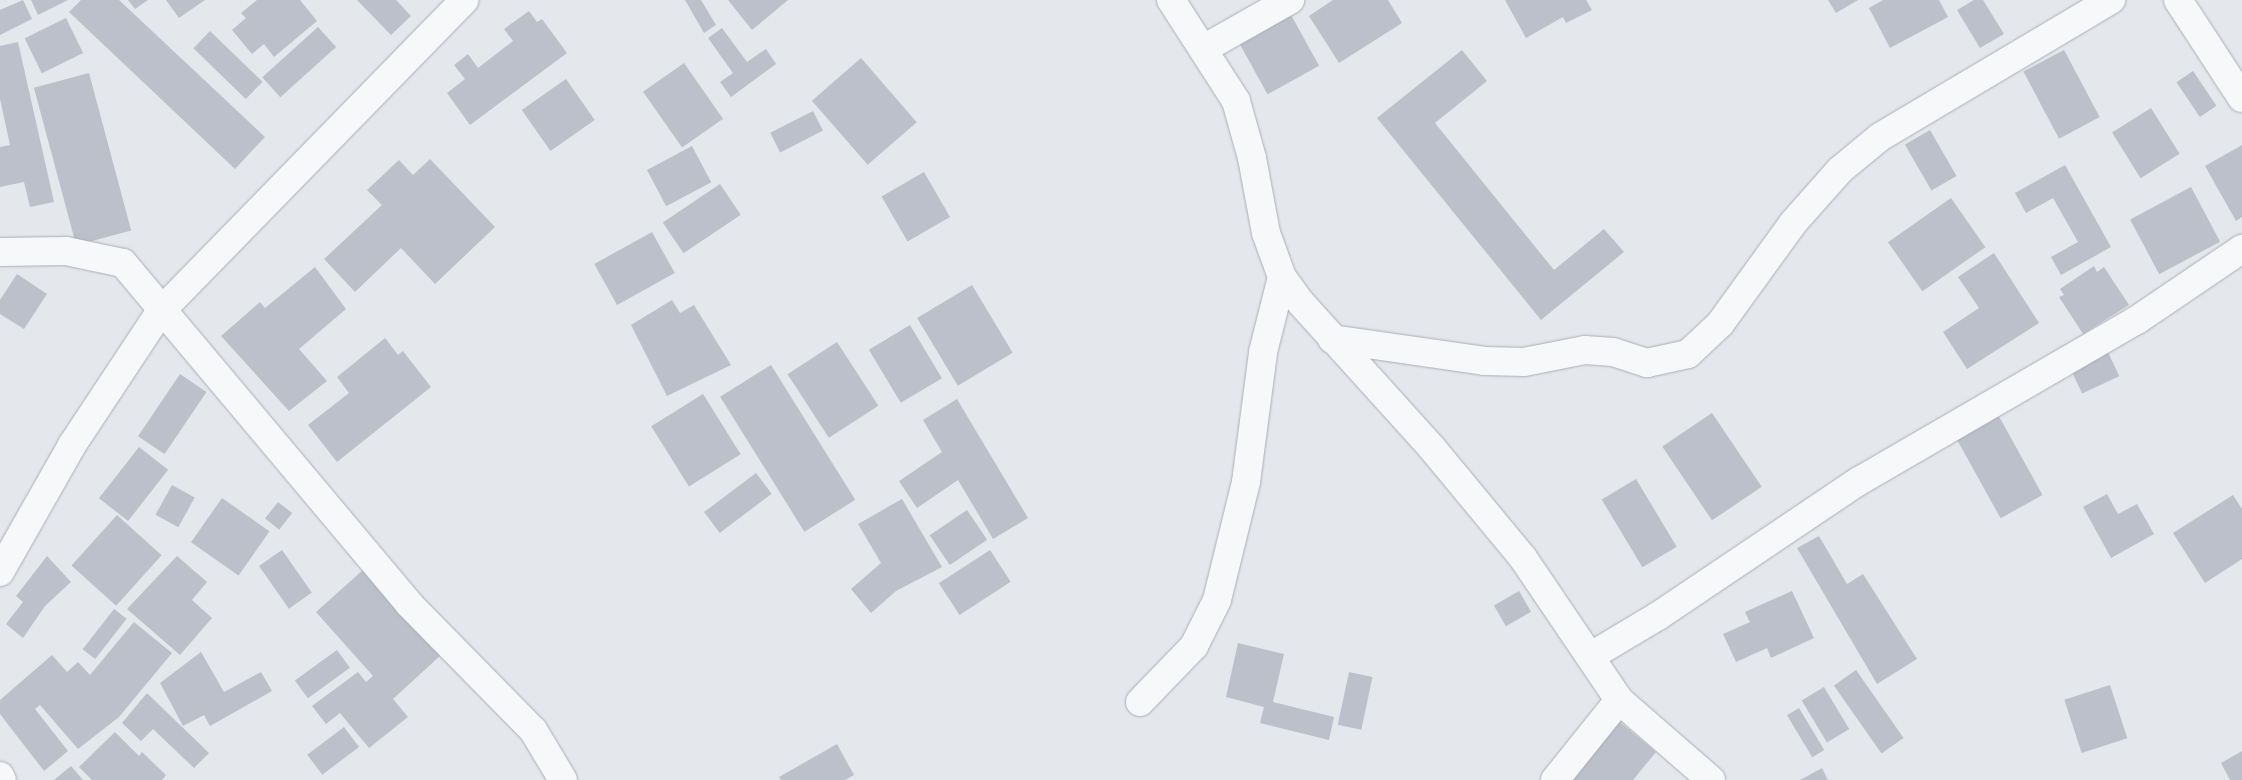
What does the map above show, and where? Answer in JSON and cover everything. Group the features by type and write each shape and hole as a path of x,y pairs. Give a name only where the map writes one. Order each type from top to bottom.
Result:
{"street":[{"path":"0,572 72,445 160,312 464,0"},
{"path":"1171,0 1205,48 1236,101 1252,158 1266,234 1282,277 1332,340 1432,448 1522,558 1591,656 1619,700 1711,780"},
{"path":"1205,48 1290,0"},
{"path":"1332,340 1484,361 1524,362 1585,350 1613,352 1647,363 1688,354 1720,324 1811,203 1840,170 1880,137 2111,0"},
{"path":"2178,0 2242,98"},
{"path":"1591,656 1658,616 1859,481 2137,320 2242,249"},
{"path":"0,252 66,251 123,264 160,312 409,604 533,730 563,780"},
{"path":"1140,702 1194,646 1218,600 1246,482 1263,352 1282,277"},
{"path":"1556,780 1619,700"},
{"path":"0,776 2,780"}],"building":[{"path":"23,0 32,19 0,35 0,10"},
{"path":"31,0 68,0 38,15"},
{"path":"81,0 119,0 265,137 235,169 69,12"},
{"path":"128,0 148,0 135,9"},
{"path":"166,0 205,0 179,18"},
{"path":"257,0 300,0 317,21 274,57 264,44 252,54 232,30 246,18 241,13"},
{"path":"357,0 396,0 411,16 391,35"},
{"path":"685,0 701,0 716,25 704,33"},
{"path":"728,0 788,0 752,30"},
{"path":"1333,0 1388,0 1402,23 1339,63 1309,16"},
{"path":"1505,0 1586,0 1592,10 1566,23 1563,17 1526,38"},
{"path":"1828,0 1858,0 1836,13"},
{"path":"1883,0 1939,0 1948,17 1890,48 1869,8"},
{"path":"1974,0 1983,0 2004,34 1980,48 1957,10"},
{"path":"529,11 537,22 542,19 567,53 470,125 447,93 465,79 454,65 468,54 478,68 513,41 504,29"},
{"path":"1291,15 1319,66 1268,94 1239,44"},
{"path":"66,18 83,53 42,73 25,38"},
{"path":"318,27 336,47 280,97 262,77"},
{"path":"722,28 747,62 766,49 776,64 731,97 720,82 733,73 708,38"},
{"path":"210,31 263,82 246,99 193,48"},
{"path":"18,42 54,202 30,207 24,182 0,187 0,147 10,145 0,99 0,46"},
{"path":"1462,50 1487,81 1435,123 1554,270 1604,229 1624,252 1541,320 1377,118"},
{"path":"2064,50 2100,117 2059,139 2023,72"},
{"path":"861,58 917,122 868,165 812,101"},
{"path":"684,63 723,119 682,147 643,92"},
{"path":"2193,71 2216,106 2200,117 2176,82"},
{"path":"89,73 131,230 76,245 34,88"},
{"path":"566,79 595,120 550,151 522,110"},
{"path":"2151,108 2180,154 2141,178 2112,132"},
{"path":"813,111 823,131 780,152 770,133"},
{"path":"1930,130 1956,176 1931,190 1905,144"},
{"path":"2242,145 2242,217 2236,221 2205,166"},
{"path":"692,146 711,182 666,206 647,170"},
{"path":"430,159 495,227 435,284 401,248 355,292 324,259 382,205 367,190 399,160 413,175"},
{"path":"2065,165 2111,247 2061,275 2051,257 2078,242 2053,198 2026,213 2015,193"},
{"path":"924,172 950,217 908,242 882,196"},
{"path":"720,184 741,215 683,253 663,223"},
{"path":"2191,187 2220,242 2159,274 2130,219"},
{"path":"1951,198 1985,247 1922,291 1888,242"},
{"path":"652,232 675,273 617,305 594,264"},
{"path":"1994,253 2039,323 1967,369 1943,332 1979,308 1958,277"},
{"path":"2094,266 2097,272 2104,267 2129,305 2083,334 2059,297 2064,295 2060,289"},
{"path":"315,267 346,309 299,349 327,381 289,411 221,336 260,302 265,308"},
{"path":"17,274 47,294 24,329 0,314 0,300"},
{"path":"972,285 1013,353 958,386 917,318"},
{"path":"672,300 680,313 694,305 731,365 667,396 631,325"},
{"path":"910,325 942,378 901,403 869,350"},
{"path":"385,338 398,355 403,351 431,387 337,462 308,425 349,393 337,377"},
{"path":"837,342 878,406 829,438 788,374"},
{"path":"2107,350 2119,376 2082,394 2070,367"},
{"path":"771,365 855,500 804,532 720,397"},
{"path":"180,374 207,392 165,454 138,436"},
{"path":"703,394 741,454 689,487 651,426"},
{"path":"957,399 1028,518 993,539 958,480 917,508 899,481 942,452 923,420"},
{"path":"1996,411 2043,495 2001,518 1954,434"},
{"path":"1712,413 1762,487 1712,520 1662,447"},
{"path":"139,447 168,470 128,521 99,498"},
{"path":"756,473 772,494 720,533 704,512"},
{"path":"1636,479 1677,547 1642,567 1602,500"},
{"path":"172,485 195,498 178,527 156,515"},
{"path":"2107,494 2118,514 2137,504 2154,534 2111,558 2083,507"},
{"path":"2233,495 2242,509 2242,559 2205,583 2173,533"},
{"path":"222,498 270,531 239,576 191,542"},
{"path":"902,499 942,567 896,591 871,613 851,589 881,563 858,524"},
{"path":"278,502 292,513 279,530 265,519"},
{"path":"967,510 987,540 950,565 930,535"},
{"path":"117,515 162,555 116,606 71,566"},
{"path":"1819,536 1847,584 1863,574 1917,659 1877,684 1797,548"},
{"path":"282,550 312,593 289,609 259,566"},
{"path":"990,550 1011,582 960,615 939,583"},
{"path":"47,556 71,582 45,606 23,638 6,624 23,602 16,596"},
{"path":"177,556 207,582 192,600 212,618 180,655 127,609"},
{"path":"364,569 441,655 393,699 408,717 369,748 340,713 326,724 312,706 358,672 366,682 373,676 316,612"},
{"path":"1519,591 1531,612 1506,626 1494,606"},
{"path":"1792,591 1814,638 1771,658 1767,648 1736,662 1723,634 1750,622 1745,612"},
{"path":"114,609 127,619 95,659 83,649"},
{"path":"134,622 172,653 119,717 78,749 40,705 35,709 68,751 44,771 0,714 0,700 52,655 67,672 78,662 90,675"},
{"path":"1238,643 1284,654 1273,702 1334,717 1329,740 1260,723 1264,707 1226,697"},
{"path":"337,650 350,668 308,698 295,681"},
{"path":"201,652 224,692 261,672 272,691 210,726 204,715 183,726 160,683"},
{"path":"1856,670 1904,738 1881,753 1834,685"},
{"path":"1349,672 1372,677 1361,730 1338,725"},
{"path":"2110,685 2127,738 2082,753 2064,700"},
{"path":"1824,687 1849,729 1827,742 1802,700"},
{"path":"147,693 209,753 194,768 153,729 141,741 122,723"},
{"path":"1799,708 1824,750 1812,757 1787,715"},
{"path":"1615,718 1656,752 1633,780 1565,780"},
{"path":"344,727 359,747 322,775 307,755"},
{"path":"115,732 139,756 142,752 166,775 162,780 92,780 79,767"},
{"path":"837,744 854,775 845,780 781,780 779,777"},
{"path":"2242,751 2242,780 2230,780 2221,763"},
{"path":"71,766 83,780 54,780"},
{"path":"1822,768 1828,780 1800,780"}]}
